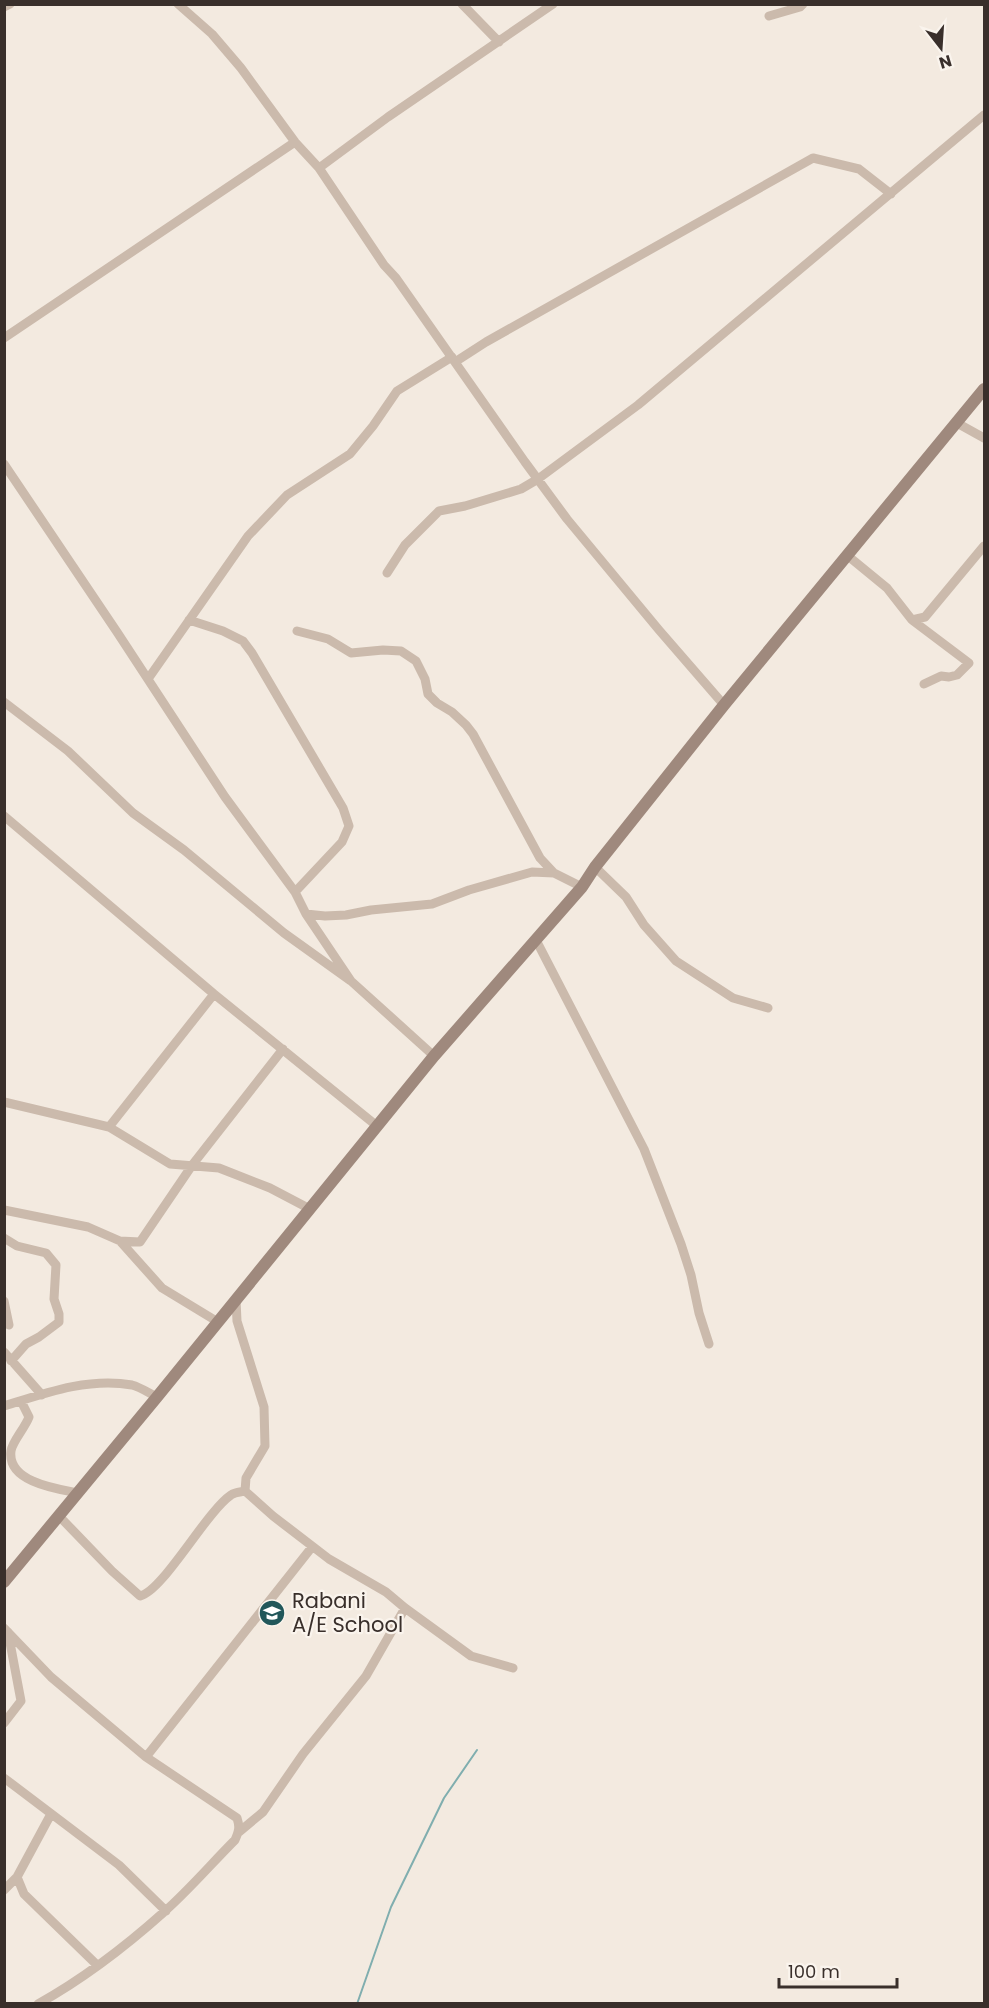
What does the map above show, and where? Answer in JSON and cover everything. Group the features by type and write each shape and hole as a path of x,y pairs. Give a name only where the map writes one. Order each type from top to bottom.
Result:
{"main road":[{"path":"4,1582 434,1056 582,887 724,705 984,389"}],"street":[{"path":"4,7 10,4"},
{"path":"178,4 212,34 241,68 295,142 319,168 384,265 396,278 567,519 724,705"},
{"path":"462,4 499,42"},
{"path":"319,168 388,117 553,4"},
{"path":"769,16 800,7 803,4"},
{"path":"387,573 405,545 439,511 465,506 521,489 638,405 984,115"},
{"path":"4,338 295,142"},
{"path":"148,679 248,536 287,495 350,454 397,391 813,158 859,169 891,194"},
{"path":"957,423 984,438"},
{"path":"4,464 225,797 295,892 306,914 351,981"},
{"path":"912,620 925,617 984,546"},
{"path":"848,556 886,588 912,620 969,663 957,675 941,676 924,684"},
{"path":"189,620 243,641 248,647 343,808 350,826 342,842 295,892"},
{"path":"297,630 328,639 351,653 401,651 416,661 425,679 428,694 452,712 473,734 540,858 554,873 582,887"},
{"path":"4,702 68,751 133,813 184,850 284,933 351,981 434,1056"},
{"path":"4,816 214,994 377,1126"},
{"path":"596,867 626,897 644,925 676,961 733,998 768,1008"},
{"path":"306,914 346,915 432,904 469,890 532,872 554,873"},
{"path":"536,940 644,1149 681,1244 709,1344"},
{"path":"109,1127 214,994"},
{"path":"4,1210 88,1227 120,1241 140,1242 193,1164 283,1049"},
{"path":"4,1102 109,1127 170,1164 193,1164 219,1168 270,1188 310,1209"},
{"path":"4,1238 17,1246 46,1253 56,1265 54,1299 59,1314 58,1322 26,1344 11,1361"},
{"path":"120,1241 162,1288 218,1322"},
{"path":"236,1300 237,1321 264,1407 265,1446 246,1478 245,1491"},
{"path":"4,1301 9,1325"},
{"path":"4,1352 42,1395"},
{"path":"4,1406 77,1385 104,1383 134,1385 157,1397"},
{"path":"21,1401 29,1417 11,1450 12,1461 21,1475 46,1486 78,1493"},
{"path":"59,1516 112,1571 140,1596 147,1594 166,1574 204,1525 233,1493 245,1491"},
{"path":"245,1491 312,1547 386,1592 471,1656 513,1668"},
{"path":"146,1757 312,1547"},
{"path":"239,1832 263,1812 303,1754 366,1676 405,1608"},
{"path":"6,1630 51,1677 146,1757 237,1818 240,1826 235,1840 166,1911 134,1938 60,1992 38,2004"},
{"path":"4,1723 21,1701 6,1630"},
{"path":"4,1778 118,1865 166,1911"},
{"path":"4,1890 17,1877 51,1814"},
{"path":"17,1877 24,1894 97,1965"}],"waterway":[{"path":"357,2004 391,1907 444,1798 477,1750"}],"place":[{"name":"Rabani A/E School","path":"272,1613"}]}
